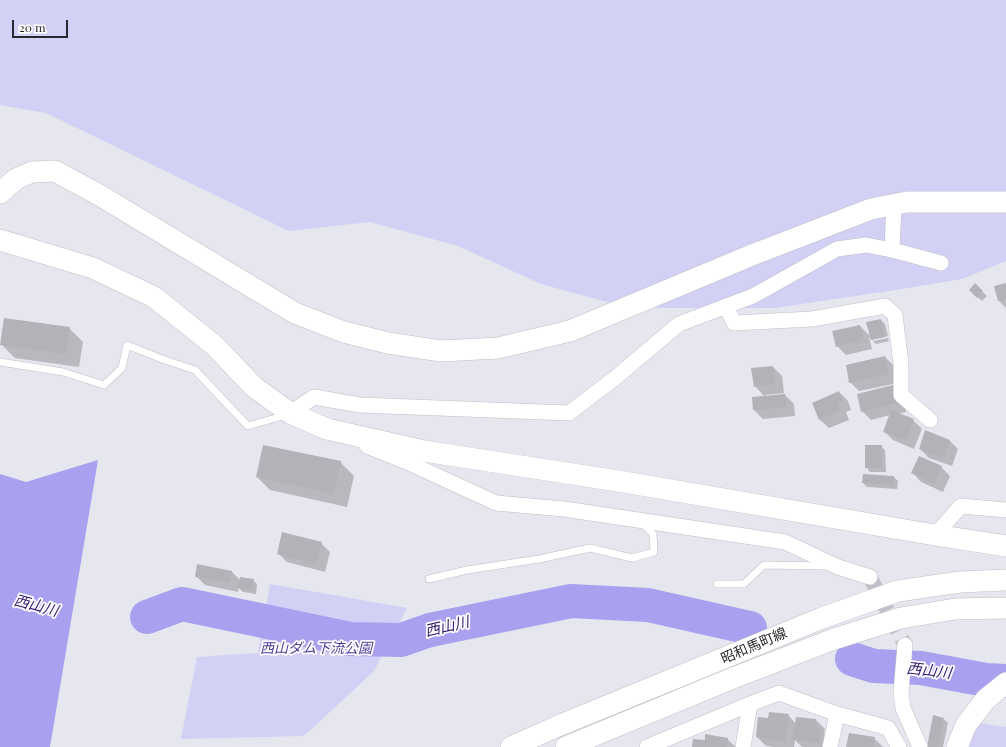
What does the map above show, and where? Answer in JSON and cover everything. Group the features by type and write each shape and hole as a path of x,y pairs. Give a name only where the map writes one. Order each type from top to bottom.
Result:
{"street":[{"path":"0,192 16,179 32,172 55,171 101,196 295,313 344,332 388,343 441,351 498,348 570,331 752,255 871,210 907,202 1006,202"},
{"path":"892,250 894,205"},
{"path":"0,240 93,268 154,297 215,346 254,387 290,413 407,462 496,503 564,509 785,542 838,567 870,577"},
{"path":"290,413 314,397 360,405 569,413 615,378 679,324 753,296 837,249 866,245 892,250 941,263"},
{"path":"726,306 734,323 812,319 885,306 895,315 901,364 901,395 930,420"},
{"path":"327,429 424,451 618,481 1006,546"},
{"path":"934,535 961,506 1006,510"},
{"name":"昭和馬町線","path":"511,747 565,723 822,618 898,591 960,582 1006,580"},
{"name":"昭和馬町線","path":"566,747 733,678 834,639 901,618 955,610 1006,608"},
{"path":"905,645 901,692 903,708 920,747"},
{"path":"957,747 966,725 986,699 1006,683"},
{"path":"646,747 779,693 837,714 888,728 899,747"},
{"path":"743,747 750,704"},
{"path":"830,747 837,714"}],"lane":[{"path":"0,362 63,372 104,385 122,368 127,345 195,370 248,426 290,413"},
{"path":"429,579 467,570 539,559 590,548 632,558 654,552 654,534 639,520"},
{"path":"717,584 744,584 764,564 838,567"}],"green space":[{"path":"0,0 1006,0 1006,261 962,279 775,308 629,308 541,284 458,246 370,222 289,231 46,113 0,105"},
{"name":"西山ダム下流公園","path":"270,584 407,608 374,671 304,736 181,739 197,657 258,653"},
{"path":"978,723 1006,727 1006,747 969,747"}],"water":[{"path":"98,460 50,747 0,747 0,474 26,482"}],"building":[{"path":"975,283 983,291 977,298 969,290"},
{"path":"1006,283 1006,299 998,301 994,286"},
{"path":"4,318 70,327 66,354 0,345"},
{"path":"881,319 885,337 871,340 866,322"},
{"path":"860,325 863,340 836,347 832,331"},
{"path":"885,356 889,374 849,383 846,365"},
{"path":"773,366 775,384 754,387 751,368"},
{"path":"893,385 897,403 861,412 857,394"},
{"path":"839,391 843,401 838,403 841,411 819,420 812,403"},
{"path":"785,394 787,407 753,410 752,397"},
{"path":"891,410 914,419 906,440 883,432"},
{"path":"925,430 950,440 944,458 919,449"},
{"path":"263,445 341,461 334,494 256,477"},
{"path":"865,445 882,445 882,468 865,468"},
{"path":"919,456 942,466 934,484 911,473"},
{"path":"863,474 894,476 894,485 862,483"},
{"path":"282,532 322,542 316,564 277,554"},
{"path":"197,564 232,571 230,583 195,577"},
{"path":"240,577 254,579 252,590 238,588"},
{"path":"769,712 789,714 785,742 756,737 758,717 768,718"},
{"path":"933,715 944,718 938,747 927,747"},
{"path":"796,717 816,719 815,727 821,728 819,743 793,740"},
{"path":"849,733 875,737 873,747 846,747"},
{"path":"705,734 728,738 727,747 692,747 693,739 705,740"}],"waterway":[{"name":"西山川","path":"147,617 182,604 350,639 401,640 430,630 571,601 648,605 750,628"},
{"name":"西山川","path":"852,659 874,666 921,668 986,680 1006,681"}],"tunnel":[{"path":"870,577 905,645"}]}
